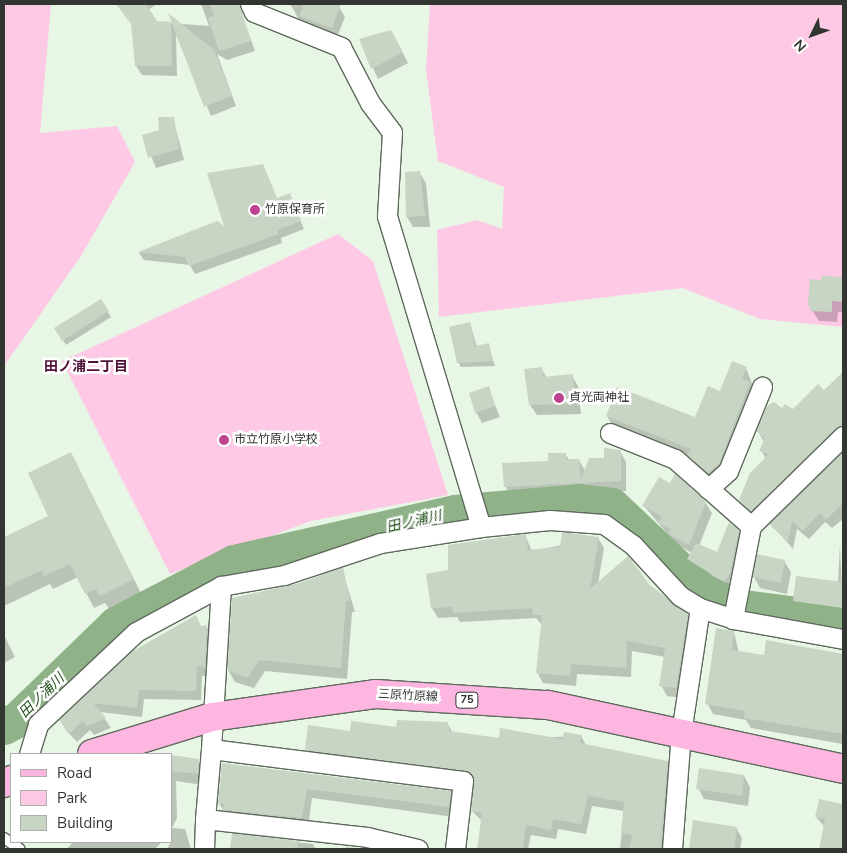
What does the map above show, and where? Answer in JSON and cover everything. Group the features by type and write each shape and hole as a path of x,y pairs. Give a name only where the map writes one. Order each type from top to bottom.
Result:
{"main road":[{"name":"三原竹原線","path":"95,753 212,718 376,694 548,705 843,769"}],"street":[{"path":"250,4 254,12 341,47 370,103 392,132 387,216 477,516"},
{"path":"708,489 728,471 762,387"},
{"path":"610,433 675,458 751,526"},
{"path":"733,620 751,526 843,436"},
{"path":"29,753 38,724 136,632 221,586 284,575 380,543 477,516 604,524 634,545 680,596 700,608 733,620 843,639"},
{"path":"204,849 221,586"},
{"path":"672,849 681,733 700,608"},
{"path":"211,749 463,781 455,849"},
{"path":"205,819 368,837 418,849"}],"green space":[{"path":"4,4 51,4 40,133 117,126 135,162 81,256 4,366"},
{"path":"430,4 843,4 843,327 760,319 683,288 439,317 437,230 477,220 502,229 504,187 438,161 426,70"},
{"name":"市立竹原小学校","path":"338,234 373,261 448,495 311,521 170,574 62,361"}],"building":[{"path":"116,4 146,4 157,21 171,22 172,66 135,66 131,24"},
{"path":"210,4 239,4 251,41 219,51 208,18 214,16"},
{"path":"304,4 341,4 332,28 299,16"},
{"path":"168,13 214,50 232,96 204,107"},
{"path":"391,30 403,52 371,69 359,39"},
{"path":"158,117 174,117 179,149 148,158 142,135 159,130"},
{"path":"263,164 277,198 290,193 301,221 277,230 279,234 189,266 185,257 138,252 217,221 224,226 207,173"},
{"path":"420,171 425,216 406,217 405,172"},
{"path":"821,276 843,277 843,302 832,301 832,312 811,311 808,304 810,279 821,280"},
{"path":"101,299 109,311 62,341 54,328"},
{"path":"470,322 475,346 489,343 493,361 457,363 449,327"},
{"path":"732,361 747,367 742,379 750,382 719,464 708,473 687,455 691,449 606,416 617,387 695,417 708,386 720,391"},
{"path":"542,367 543,377 573,374 575,404 529,405 524,369"},
{"path":"843,372 843,425 751,511 739,500 750,473 769,454 759,451 765,438 756,431 767,406 774,402 782,408 785,404 793,409 818,384 824,390"},
{"path":"489,386 495,406 475,413 469,393"},
{"path":"604,448 621,450 621,481 504,487 502,463 548,461 548,453 566,453 566,459 579,459 581,479 589,458 604,458"},
{"path":"843,451 843,503 826,520 820,513 803,531 792,521 788,542 769,524"},
{"path":"71,452 134,579 100,596 96,589 85,594 70,564 44,576 42,570 4,588 4,537 48,516 28,473"},
{"path":"675,474 706,502 689,545 668,534 671,529 658,523 662,516 642,506 659,477 670,483"},
{"path":"729,522 739,530 730,573 724,582 687,559 696,543 717,552"},
{"path":"562,532 599,537 590,589 628,556 650,585 688,614 676,688 659,686 665,648 627,641 626,668 571,664 570,676 536,673 542,615 533,615 532,608 453,613 452,607 431,608 426,574 448,570 448,545 526,534 528,550 560,547"},
{"path":"757,554 785,560 781,583 752,577"},
{"path":"343,567 350,601 346,601 341,668 259,660 248,678 227,670 232,598 300,583"},
{"path":"796,576 843,582 843,608 793,601"},
{"path":"196,615 201,626 207,625 205,667 197,666 196,691 139,690 137,708 93,703 106,718 87,726 83,721 70,733 59,720 133,651"},
{"path":"716,628 734,631 732,650 764,655 766,640 843,654 843,734 744,718 745,711 705,704"},
{"path":"397,720 448,722 449,731 499,738 500,728 562,739 564,732 582,735 580,743 668,761 660,849 629,849 632,835 621,833 624,802 588,796 581,824 553,819 551,830 526,825 523,849 477,849 482,813 471,811 474,782 469,772 305,750 308,725 350,731 351,721 396,727"},
{"path":"172,755 199,759 198,774 172,771"},
{"path":"222,763 451,791 449,807 307,789 302,818 223,810 224,804 218,803"},
{"path":"699,768 744,775 742,796 696,789"},
{"path":"819,799 843,804 843,849 819,849 825,819 815,817"},
{"path":"693,820 737,827 734,849 689,849"},
{"path":"232,833 299,841 297,849 230,849"}],"waterway":[{"name":"田ノ浦川","path":"4,727 19,719 116,625 234,563 455,513 580,502 612,506 703,592 737,607 843,621"}],"place":[{"name":"竹原保育所","path":"255,210"},
{"name":"貞光両神社","path":"559,398"},
{"name":"市立竹原小学校","path":"224,440"}],"district":[{"name":"田ノ浦二丁目","path":"86,367"}]}
